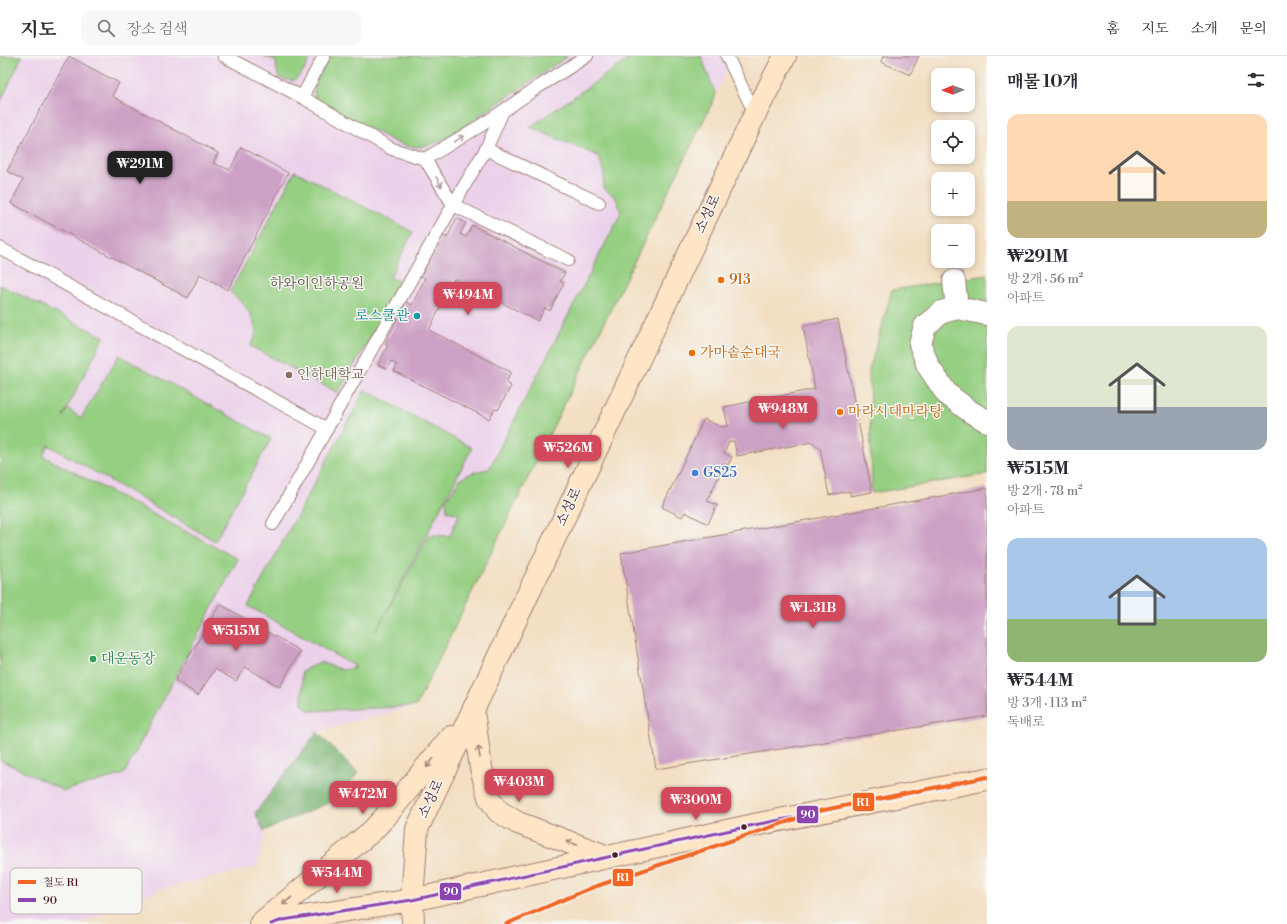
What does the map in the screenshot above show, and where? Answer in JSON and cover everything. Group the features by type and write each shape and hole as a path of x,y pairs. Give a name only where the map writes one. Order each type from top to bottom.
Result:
{"main road":[{"name":"소성로","path":"413,924 412,900 417,830 755,114 785,56"},
{"path":"473,711 481,768 489,797 498,811 518,823 608,857"},
{"path":"260,924 386,816 473,711"},
{"path":"270,924 283,920 412,900 754,825 987,779"}],"street":[{"path":"954,280 957,308"},
{"path":"987,314 957,308 942,312 925,326 920,344 928,366 947,394 971,412 987,421"}],"lane":[{"path":"224,56 302,97 392,149 425,158 453,205 568,260"},
{"path":"302,97 324,56"},
{"path":"425,158 480,126 535,88 587,56"},
{"path":"727,56 755,114"},
{"path":"273,524 486,149 503,111"},
{"path":"486,149 599,203"},
{"path":"0,248 328,429"}],"shaded area":[{"name":"인하대학교","path":"0,56 734,56 416,706 350,722 317,732 255,813 265,833 257,867 162,889 142,897 142,868 10,868 10,914 103,914 79,924 0,924"}],"green space":[{"path":"0,56 22,56 0,103"},
{"path":"263,56 311,56 304,71 294,81 279,78 276,61"},
{"path":"331,56 568,56 450,136 424,146 411,147 397,143 316,100 316,83"},
{"path":"633,56 701,56 716,95 416,706 309,711 302,704 302,671 320,662 342,670 356,667 248,606 365,390 472,448 376,631 429,535 450,536 459,514 447,511 446,500 460,479 474,472 489,469 621,213 616,198 604,188 604,171 598,156 530,127"},
{"name":"하와이인하공원","path":"295,171 413,232 390,277 402,284 338,393 250,346 254,340 256,331 252,318 240,300 230,292"},
{"path":"987,275 987,474 872,493 869,371 892,290"},
{"name":"대운동장","path":"0,285 104,337 63,416 68,409 81,418 119,355 271,439 215,541 48,445 43,456 238,559 124,774 64,791 0,760"},
{"path":"317,732 358,773 337,799 264,831 255,813"}],"building":[{"path":"69,56 119,83 112,96 218,153 213,163 230,170 241,147 288,173 228,290 200,274 188,298 11,203 23,180 7,171"},
{"path":"883,56 919,56 910,75 881,62"},
{"name":"로스쿨관","path":"457,218 466,223 460,234 466,237 472,225 565,273 560,281 564,283 550,311 545,308 538,321 454,279 429,330 511,372 506,383 511,386 498,410 495,409 489,419 394,371 397,365 391,361 387,369 378,365 388,345 385,344 406,302 412,305 425,278 421,276 442,235 447,238"},
{"path":"838,319 872,492 850,496 850,491 829,495 820,448 812,442 737,456 734,441 729,442 724,453 732,457 728,465 725,463 707,501 717,505 708,524 685,512 682,517 662,507 704,419 721,427 728,426 724,407 815,389 803,326"},
{"path":"987,488 987,716 656,769 621,553"},
{"path":"220,604 300,651 280,687 245,667 236,681 215,669 198,695 175,680"}],"rail line":[{"name":"R1","path":"506,924 591,888 819,811 987,777"}],"transit line":[{"name":"90","path":"271,924 283,920 412,900 754,825 987,779"}],"place":[{"name":"913","path":"721,280"},
{"name":"로스쿨관","path":"417,316"},
{"name":"가마솥순대국","path":"692,353"},
{"name":"인하대학교","path":"289,375"},
{"name":"마라시대마라탕","path":"840,412"},
{"name":"GS25","path":"695,473"},
{"name":"대운동장","path":"93,659"}]}
